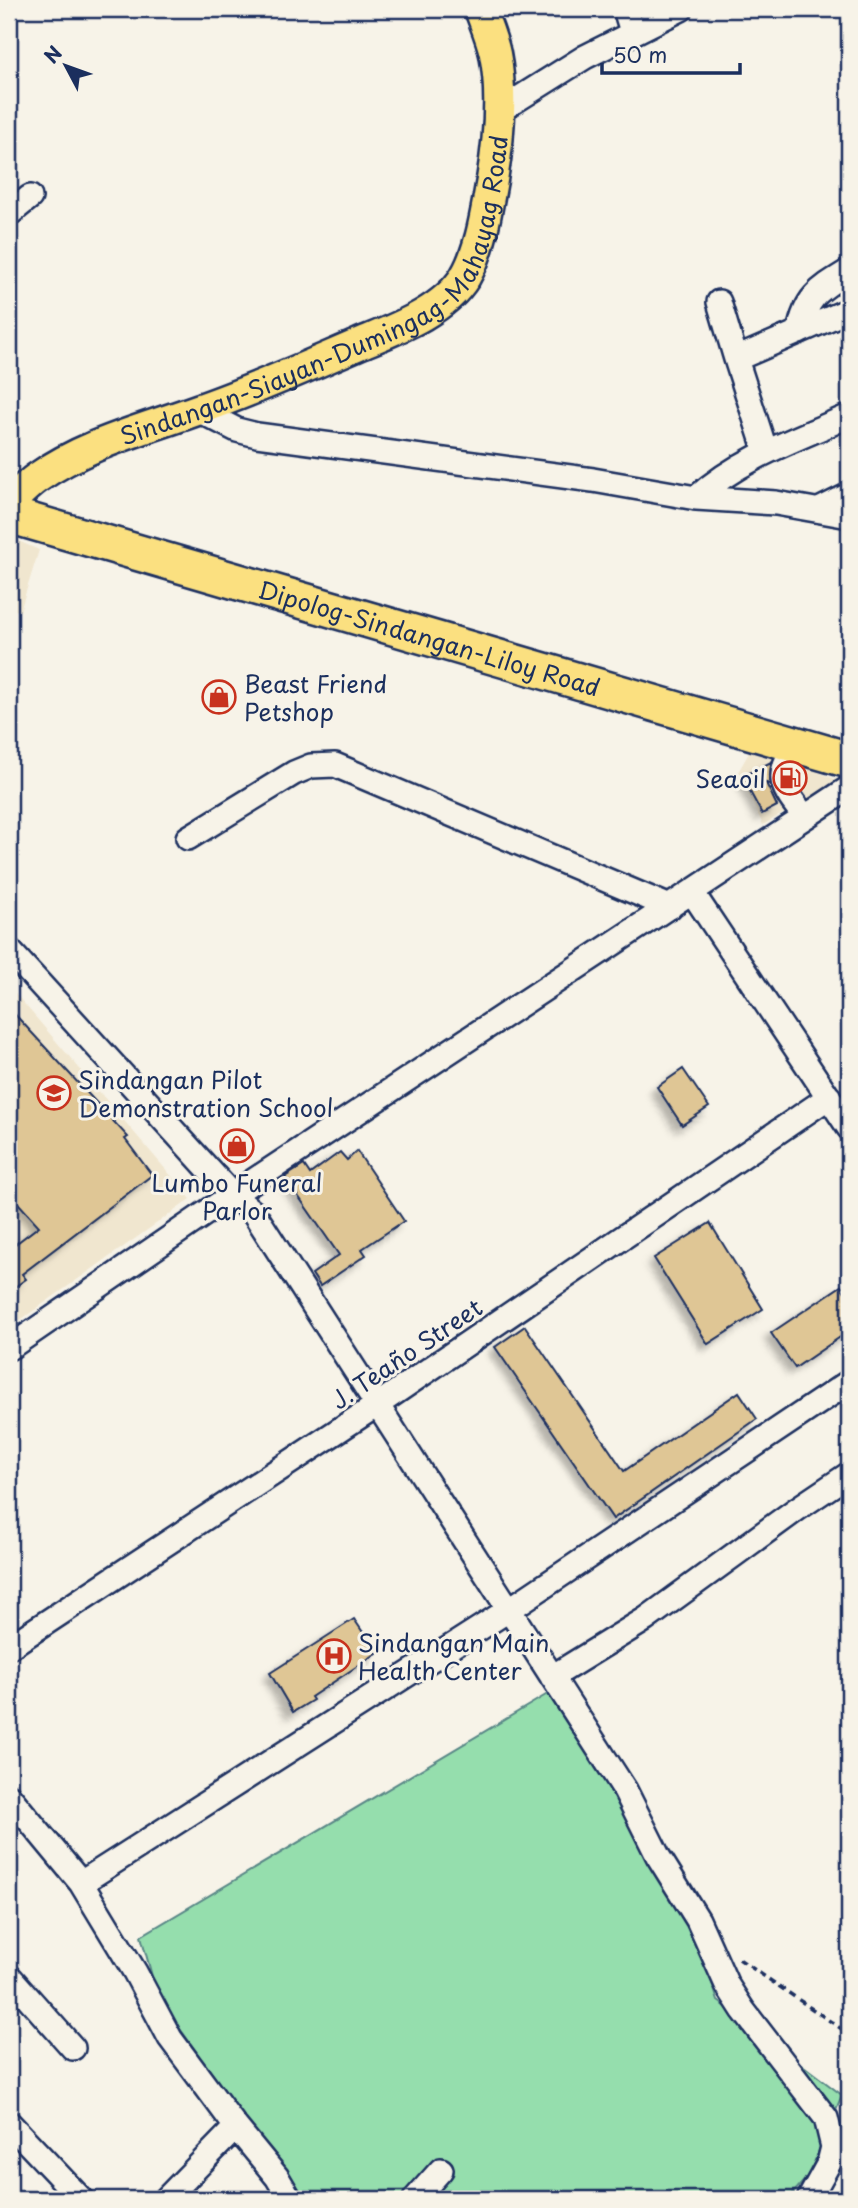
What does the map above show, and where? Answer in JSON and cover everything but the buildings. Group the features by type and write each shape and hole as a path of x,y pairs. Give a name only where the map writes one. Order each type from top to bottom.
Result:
{"highway":[{"name":"Dipolog-Sindangan-Liloy Road","path":"9,515 849,760"}],"main road":[{"name":"Sindangan-Siayan-Dumingag-Mahayag Road","path":"9,503 35,479 84,451 198,410 381,335 434,307 452,293 464,277 474,256 492,179 499,111 495,53 480,9"}],"street":[{"path":"625,9 632,32"},
{"path":"499,111 585,57 681,9"},
{"path":"9,214 30,197"},
{"path":"799,332 809,300 823,287 849,271"},
{"path":"719,302 766,452"},
{"path":"736,359 849,310"},
{"path":"198,410 237,429 257,435 593,480 696,498 776,503 849,516"},
{"path":"696,498 712,483 766,452 849,416"},
{"path":"818,510 849,495"},
{"path":"797,744 785,760 782,782 785,791 805,817"},
{"path":"188,838 294,774 311,766 335,765 670,907"},
{"path":"9,1348 232,1195 849,788"},
{"path":"692,892 849,1128"},
{"path":"9,950 232,1195 254,1213 510,1609 625,1790 658,1856 698,1920 727,1985 743,2010 827,2118 833,2147 829,2163 808,2199"},
{"name":"J. Teaño Street","path":"9,1647 377,1405 829,1097"},
{"path":"81,1883 510,1609 849,1382"},
{"path":"552,1677 646,1619 849,1474"},
{"path":"9,1796 81,1883 135,1972 170,2038 290,2199"},
{"path":"9,1976 73,2048"},
{"path":"9,2123 81,2199"},
{"path":"166,2199 236,2127"},
{"path":"415,2199 441,2170"}],"path":[{"path":"740,1959 846,2032 849,2037"}],"shaded area":[{"path":"9,537 39,550 20,611 9,609"},
{"path":"754,744 839,781 763,825 738,772"},
{"name":"Sindangan Pilot Demonstration School","path":"9,986 191,1199 9,1328"}],"green space":[{"path":"551,1692 693,1926 718,2001 842,2095 809,2175 788,2199 297,2199 248,2124 158,1998 141,1936"}],"place":[{"name":"Beast Friend Petshop","path":"219,697"},
{"name":"Seaoil","path":"790,778"},
{"name":"Sindangan Pilot Demonstration School","path":"54,1093"},
{"name":"Lumbo Funeral Parlor","path":"237,1146"},
{"name":"Sindangan Main Health Center","path":"334,1656"}]}
